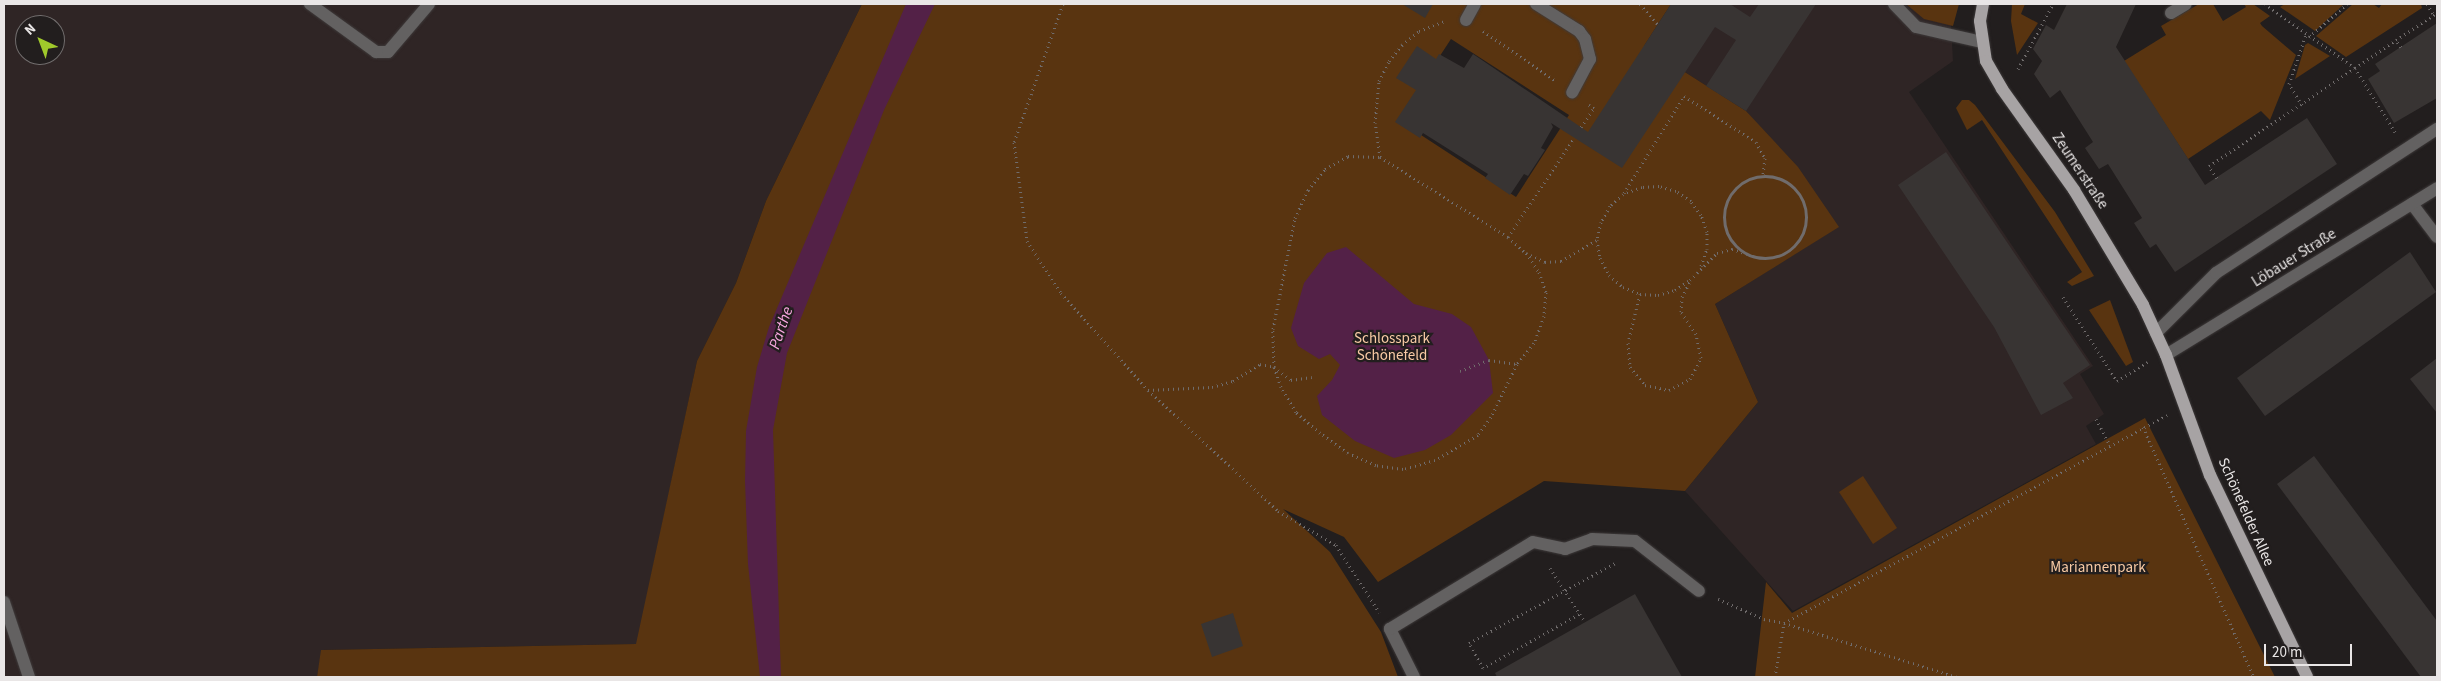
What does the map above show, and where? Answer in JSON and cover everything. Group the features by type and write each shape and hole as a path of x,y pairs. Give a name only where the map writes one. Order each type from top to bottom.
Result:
{"main road":[{"name":"Zeumerstraße","path":"1983,4 1980,21 1986,61 2002,89 2056,162 2096,224 2165,353"},
{"name":"Schönefelder Allee","path":"2165,353 2210,475 2307,677"}],"street":[{"path":"310,4 376,52 388,52 429,4"},
{"path":"1466,20 1475,4"},
{"path":"1536,4 1550,7 1579,31 1589,49 1587,69 1572,93"},
{"path":"1894,4 1916,27 1982,42"},
{"path":"2171,13 2186,4"},
{"path":"2156,333 2216,273 2437,129"},
{"name":"Löbauer Straße","path":"2165,353 2437,188"},
{"path":"2412,204 2437,237"},
{"path":"1414,677 1390,629 1533,542 1565,549 1592,538 1635,541 1699,591"},
{"path":"4,602 29,677"}],"path":[{"path":"1063,4 1014,142 1027,241 1061,293 1148,390 1278,511 1336,545 1390,629"},
{"path":"1640,4 1658,25"},
{"path":"2018,68 2053,4"},
{"path":"2265,4 2355,68 2406,149"},
{"path":"2302,105 2289,84 2308,36 2347,4"},
{"path":"2217,178 2209,166 2436,14 2427,4"},
{"path":"1380,157 1375,102 1379,81 1389,61 1419,31 1439,22 1466,20 1594,108 1581,127"},
{"path":"2396,40 2401,47"},
{"path":"1690,280 1675,290 1658,295 1640,294 1622,287 1609,275 1600,258 1597,240 1601,222 1610,206 1624,194 1684,96 1756,142 1765,158 1764,175"},
{"path":"1508,237 1574,138"},
{"path":"1348,156 1380,157 1508,237 1526,253 1539,272 1546,292 1544,316 1534,343 1517,364 1491,417 1478,434 1434,460 1403,469 1376,465 1348,453 1320,433 1296,412 1281,388 1274,367 1273,329 1294,218 1308,190 1325,169 1348,156"},
{"path":"1640,294 1628,343 1630,367 1645,385 1669,390 1690,379 1701,358 1696,334 1681,312 1682,298 1690,280 1701,266 1717,253 1732,249 1747,254 1760,258 1786,252 1803,233 1806,207 1790,184 1777,177 1764,175 1738,186 1729,197 1725,210 1729,236 1747,254"},
{"path":"1624,194 1659,186 1676,191 1690,201 1701,215 1707,232 1707,249 1701,266"},
{"path":"1526,253 1545,262 1561,261 1597,240"},
{"path":"2063,297 2117,381 2165,353"},
{"path":"1460,371 1489,360 1517,364"},
{"path":"1148,390 1212,387 1233,381 1260,364 1274,367 1291,380 1312,377"},
{"path":"1784,623 2184,405"},
{"path":"2096,420 2110,446"},
{"path":"2143,428 2254,677"},
{"path":"1580,614 1483,668 1469,643 1563,589 1625,558"},
{"path":"1553,572 1585,622"},
{"path":"1699,591 1764,619 1784,623 1957,677"},
{"path":"1775,677 1784,623"}],"shaded area":[{"path":"4,4 862,4 766,201 736,283 697,361 637,644 322,650 317,677 4,677"},
{"path":"1671,4 1957,4 1951,25 1953,61 1909,92 2093,366 2080,374 2104,414 2086,426 2096,444 1793,611 1685,491 1758,402 1715,304 1838,227 1746,111 1644,46"}],"green space":[{"name":"Schlosspark Schönefeld","path":"862,4 1671,4 1644,46 1746,111 1798,167 1839,227 1715,304 1758,402 1685,491 1544,481 1378,582 1344,537 1283,509 1330,552 1381,632 1398,677 317,677 321,650 636,644 697,361 736,283 766,201","holes":["1451,39 1569,115 1516,197 1398,120"]},
{"path":"1906,4 1959,4 1953,26 1924,19"},
{"path":"2012,4 2025,4 2021,14 2038,23 2017,55 2011,21"},
{"path":"2199,4 2213,4 2223,21 2246,7 2244,4 2253,4 2270,16 2260,23 2262,26 2296,55 2270,120 2261,111 2188,159 2124,61 2166,35 2161,26"},
{"path":"2285,4 2344,4 2315,31 2280,7"},
{"path":"2353,4 2373,4 2379,8 2382,4 2421,4 2422,8 2346,57 2316,36"},
{"path":"2308,43 2330,56 2295,79 2305,45"},
{"path":"1962,100 1969,100 1975,105 2055,212 2094,276 2072,286 2067,282 2082,272 1982,120 1967,130 1956,108"},
{"path":"2110,300 2133,362 2126,366 2089,310"},
{"name":"Mariannenpark","path":"2145,418 2275,677 1755,677 1766,582 1792,613"},
{"path":"1863,476 1897,528 1873,544 1839,492"}],"water":[{"name":"Parthe","path":"906,4 935,4 884,110 787,353 773,430 781,677 760,677 748,564 745,481 746,431 757,367 769,327"},
{"path":"1346,247 1414,304 1452,314 1471,327 1489,360 1493,393 1451,435 1425,450 1394,458 1355,441 1322,415 1317,396 1332,380 1340,365 1330,354 1319,359 1298,346 1291,328 1304,283 1327,253"}],"building":[{"path":"1402,4 1433,4 1425,18"},
{"path":"1671,4 1730,4 1750,17 1759,4 1816,4 1746,111 1706,86 1736,40 1715,27 1622,168 1551,123 1553,127 1541,148 1545,150 1528,176 1524,174 1510,195 1485,178 1488,174 1423,133 1420,138 1395,122 1416,90 1396,78 1417,46 1436,59 1439,54 1464,68 1473,54 1588,132"},
{"path":"2067,4 2136,4 2116,47 2205,185 2307,118 2337,164 2175,272 2156,244 2150,248 2134,223 2142,218 2108,164 2099,169 2085,148 2093,142 2060,90 2050,98 2034,74 2042,61 2033,49 2046,25 2054,30"},
{"path":"2437,23 2437,98 2394,123 2368,79 2380,71 2375,64"},
{"path":"1946,152 2090,365 2063,383 2073,398 2041,415 1994,327 1898,185"},
{"path":"2410,252 2436,292 2265,416 2237,378"},
{"path":"2437,358 2437,413 2410,379"},
{"path":"2314,456 2437,621 2437,677 2421,677 2277,484"},
{"path":"1635,594 1682,677 1497,677 1495,673"},
{"path":"1233,613 1243,646 1212,657 1201,624"}]}
